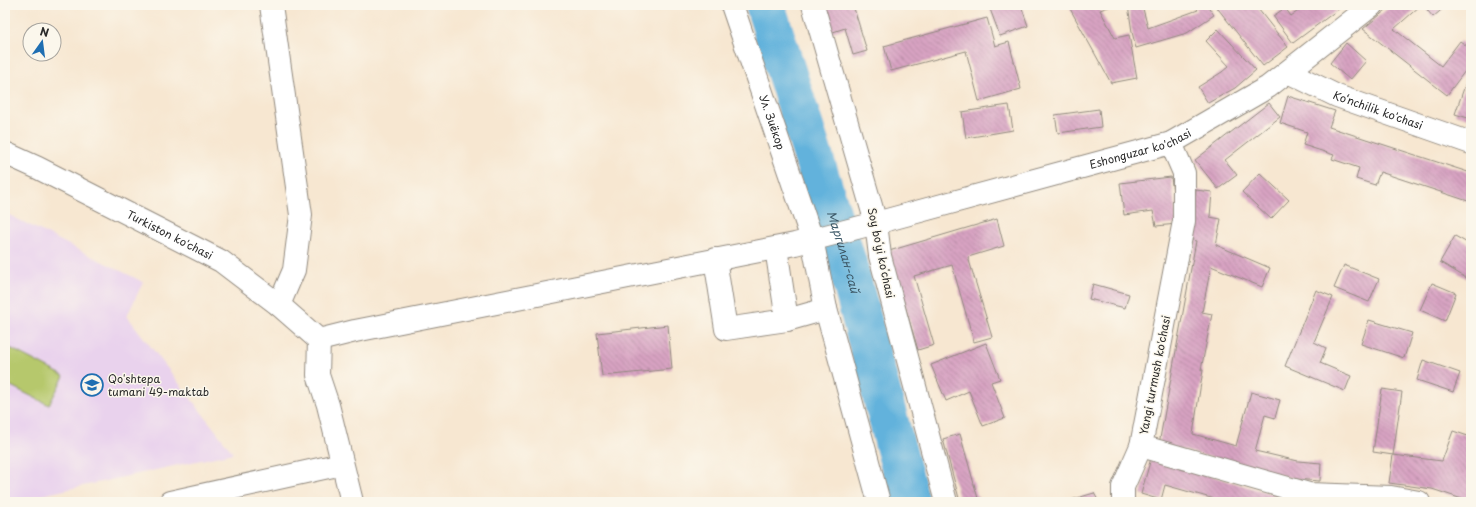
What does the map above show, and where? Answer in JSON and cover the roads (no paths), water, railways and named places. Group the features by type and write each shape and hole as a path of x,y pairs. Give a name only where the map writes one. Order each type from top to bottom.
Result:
{"street":[{"path":"271,5 302,215 294,270 279,305"},
{"name":"Ул. Зиёкор","path":"732,5 794,244"},
{"name":"Soy boʻyi koʻchasi","path":"814,5 876,223 880,256 946,502"},
{"name":"Eshonguzar ko'chasi","path":"318,340 355,331 794,244 1171,143 1268,87 1372,5"},
{"name":"Ko‘nchilik ko'chasi","path":"1288,72 1337,96 1471,143"},
{"name":"Yangi turmush ko'chasi","path":"1171,143 1184,172 1184,221 1141,446 1308,494 1391,496 1419,502"},
{"name":"Turkiston ko'chasi","path":"5,153 38,168 221,261 279,305 318,340"},
{"path":"794,244 826,309 879,502"},
{"path":"787,320 794,244"},
{"path":"715,259 726,329 787,320 826,309"},
{"path":"318,340 318,375 328,405 352,502"},
{"path":"1123,502 1123,487 1141,446"},
{"path":"170,502 342,464"}],"waterway":[{"name":"Маргилан-сай","path":"765,5 847,263 910,502"}],"place":[{"name":"Qo'shtepa tumani 49-maktab","path":"92,385"}]}
